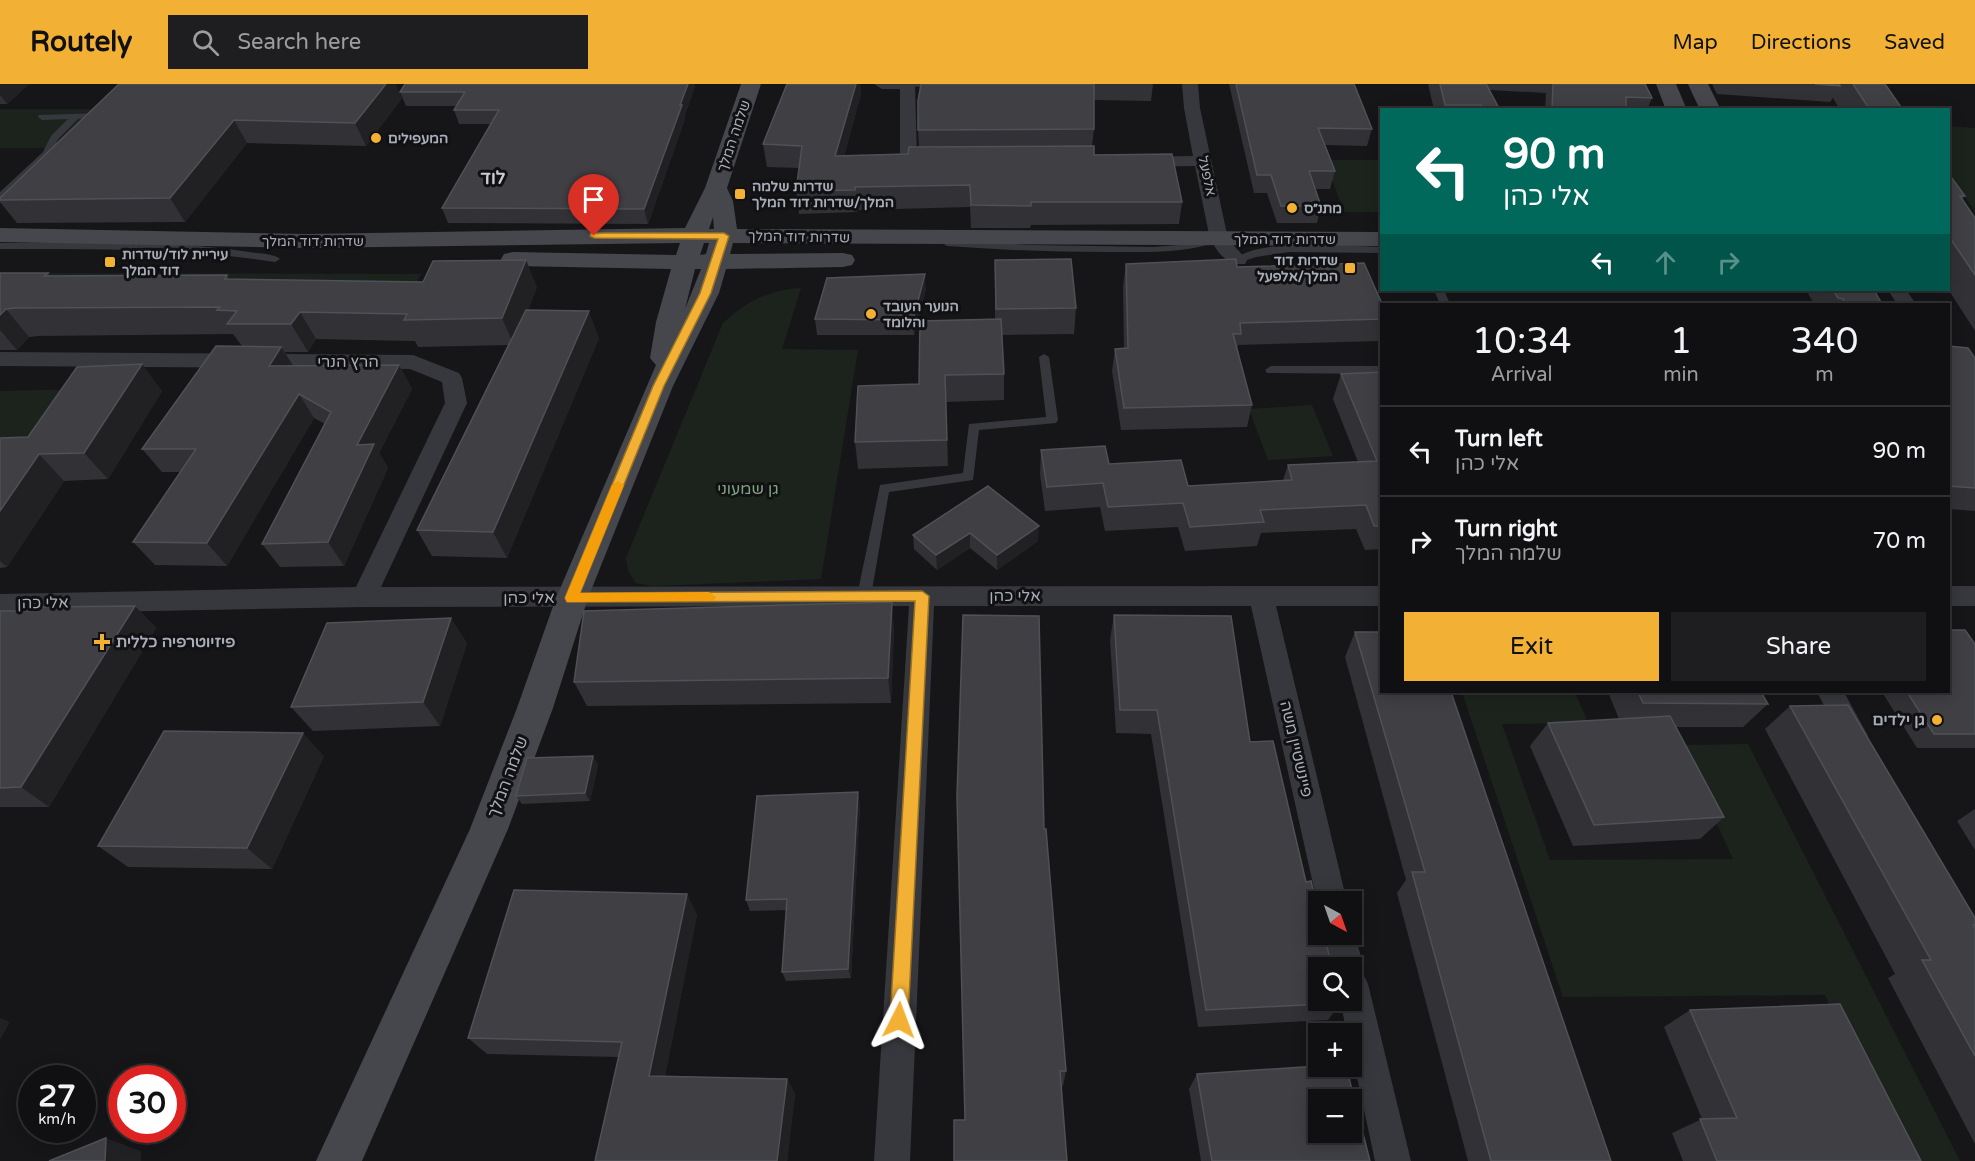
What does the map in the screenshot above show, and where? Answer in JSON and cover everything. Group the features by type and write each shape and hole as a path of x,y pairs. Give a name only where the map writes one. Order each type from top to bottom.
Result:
{"main road":[{"name":"שלמה המלך","path":"659,386 669,322 685,262 716,188 751,84"},
{"path":"1666,84 1676,108"},
{"path":"1698,84 1710,108"},
{"name":"שלמה המלך","path":"339,1161 489,829 535,708 572,598 659,386 698,310 717,262 724,236 725,215 716,188"},
{"name":"שדרות דוד המלך","path":"0,235 307,241 625,235 888,238 1380,238"},
{"name":"שדרות דוד המלך","path":"0,258 685,262 1380,260"},
{"path":"698,310 733,287 767,271 799,261"}],"street":[{"path":"882,84 908,85 909,163 945,163"},
{"name":"אלפעל","path":"1190,84 1220,239 1226,249 1238,260"},
{"path":"1124,162 1204,161"},
{"name":"הרץ הנרי","path":"0,359 413,362 452,378 456,403 364,597"},
{"path":"892,1161 922,596"},
{"name":"פיינשטיין משה","path":"1261,596 1329,891"},
{"name":"אלי כהן","path":"0,604 364,597 1380,596"},
{"path":"1950,596 1975,596"},
{"path":"1831,693 1869,762"},
{"path":"1358,1011 1393,1161"}],"lane":[{"path":"908,85 952,86"},
{"path":"42,117 110,116"},
{"path":"0,197 47,153 54,138 75,117"},
{"path":"0,246 191,249 275,259"},
{"path":"1238,260 1255,253 1275,249 1380,250"},
{"path":"864,596 884,488 969,477 973,427 1052,420 1044,357"},
{"path":"1271,370 1380,370"}],"green space":[{"path":"0,109 99,109 58,148 0,148"},
{"path":"1950,126 1975,128 1975,211 1950,175"},
{"path":"1325,160 1380,160 1380,212 1344,212"},
{"path":"0,273 421,274 407,298 0,297"},
{"name":"גן שמעוני","path":"801,288 782,349 858,350 821,579 653,586 636,583 628,571 626,558 723,323 759,298 779,291"},
{"path":"90,389 0,459 0,391"},
{"path":"1312,405 1333,456 1268,460 1249,409"},
{"path":"1462,693 1575,693 1588,723 1502,724 1550,860 1733,859 1681,745 1748,744 1960,1161 1905,1161 1825,995 1563,997"}],"building":[{"path":"119,84 386,84 355,123 234,120 170,198 0,200"},
{"path":"405,84 688,84 644,209 442,208 499,110 454,110 465,92 400,92"},
{"path":"787,84 856,84 835,156 908,154 909,147 1094,146 1094,155 1172,154 1182,202 1031,202 1031,206 971,205 970,185 855,187 855,190 796,191 802,146 763,144"},
{"path":"921,84 1094,84 1094,129 918,130 918,101"},
{"path":"1236,84 1354,84 1372,129 1318,128 1335,171 1309,171 1321,206 1281,206 1271,175 1257,175"},
{"path":"1440,84 1486,84 1499,108 1482,108 1481,105 1445,105"},
{"path":"1553,84 1645,84 1652,98 1626,97 1626,108 1552,108"},
{"path":"1815,84 1839,84 1840,86"},
{"path":"1853,84 1885,84 1902,108 1869,108"},
{"path":"1950,176 1965,196 1960,196 1975,218 1975,275 1950,238"},
{"path":"1071,259 1076,308 996,309 995,260"},
{"path":"1236,259 1237,267 1364,263 1382,303 1380,319 1240,323 1241,334 1233,334 1252,405 1124,408 1115,349 1128,348 1126,264"},
{"path":"526,260 502,318 404,320 407,314 300,312 291,324 227,324 237,311 217,310 220,307 15,308 6,309 0,315 0,273 48,273 44,276 227,275 225,279 423,282 433,261"},
{"name":"הנוער העובד והלומד","path":"925,274 913,320 815,319 827,278"},
{"path":"1834,291 1875,291 1881,303 1845,303 1843,299 1838,298"},
{"path":"526,310 589,311 493,532 417,530"},
{"path":"1001,319 1004,374 945,375 947,440 855,442 858,386 919,384 920,321"},
{"path":"216,346 281,347 269,366 399,365 357,445 374,444 328,542 262,544 331,412 299,394 207,543 133,542 196,449 142,449"},
{"path":"1950,346 1968,348 1975,358 1975,488 1950,486"},
{"path":"142,364 84,453 39,454 0,511 0,438 28,437 77,367"},
{"path":"1380,372 1380,526 1374,526 1366,505 1260,510 1264,522 1190,527 1183,503 1108,507 1103,483 1047,487 1041,450 1105,446 1109,464 1181,460 1188,486 1292,480 1288,465 1377,461 1341,374"},
{"path":"988,486 1039,526 997,555 970,533 936,555 913,535"},
{"path":"892,602 888,678 574,682 584,611"},
{"path":"135,606 21,787 0,788 0,611 38,611 41,607"},
{"path":"963,615 1039,616 1044,829 1046,829 1066,1071 1060,1071 1067,1161 954,1161 954,1120 965,1120 957,796"},
{"path":"1114,615 1231,616 1250,742 1273,741 1306,882 1311,881 1313,891 1308,891 1308,945 1327,945 1329,957 1308,957 1308,1005 1206,1010 1157,710 1120,710"},
{"path":"451,618 423,702 291,707 327,623"},
{"path":"1950,630 1965,630 1975,644 1975,734 1934,734 1908,693 1950,693"},
{"path":"1355,632 1380,632 1380,693 1451,693 1611,1161 1491,1161 1412,872 1425,872"},
{"path":"1638,693 1762,693 1768,704 1643,703"},
{"path":"1848,705 1975,918 1975,925 1973,925 1975,928 1975,1056 1922,960 1931,960 1790,706"},
{"path":"1670,716 1724,817 1594,825 1548,723"},
{"path":"164,731 303,733 247,848 98,846"},
{"path":"593,756 585,793 516,796 527,758"},
{"path":"858,792 848,969 782,972 787,899 746,900 757,796"},
{"path":"514,890 687,894 649,1076 787,1079 777,1161 595,1161 622,1042 468,1038"},
{"path":"1840,1004 1921,1161 1717,1161 1700,1119 1737,1118 1690,1010"},
{"path":"1308,1067 1308,1077 1349,1077 1352,1089 1308,1089 1308,1143 1362,1143 1362,1129 1370,1161 1212,1161 1197,1074"},
{"path":"106,1138 105,1161 49,1161 96,1143"}],"slow traffic":[{"path":"618,485 572,598 709,597"}],"place":[{"name":"המעפילים","path":"376,138"},
{"name":"שדרות שלמה המלך/שדרות דוד המלך","path":"740,194"},
{"name":"מתנ״ס","path":"1292,208"},
{"name":"עיריית לוד/שדרות דוד המלך","path":"110,262"},
{"name":"שדרות דוד המלך/אלפעל","path":"1350,268"},
{"name":"הנוער העובד והלומד","path":"871,314"},
{"name":"פיזיוטרפיה כללית","path":"102,642"},
{"name":"גן ילדים","path":"1937,720"}],"district":[{"name":"לוד","path":"493,178"}],"route":[{"path":"594,236 724,236 706,293 659,386 572,598 922,596 899,1020"}]}
